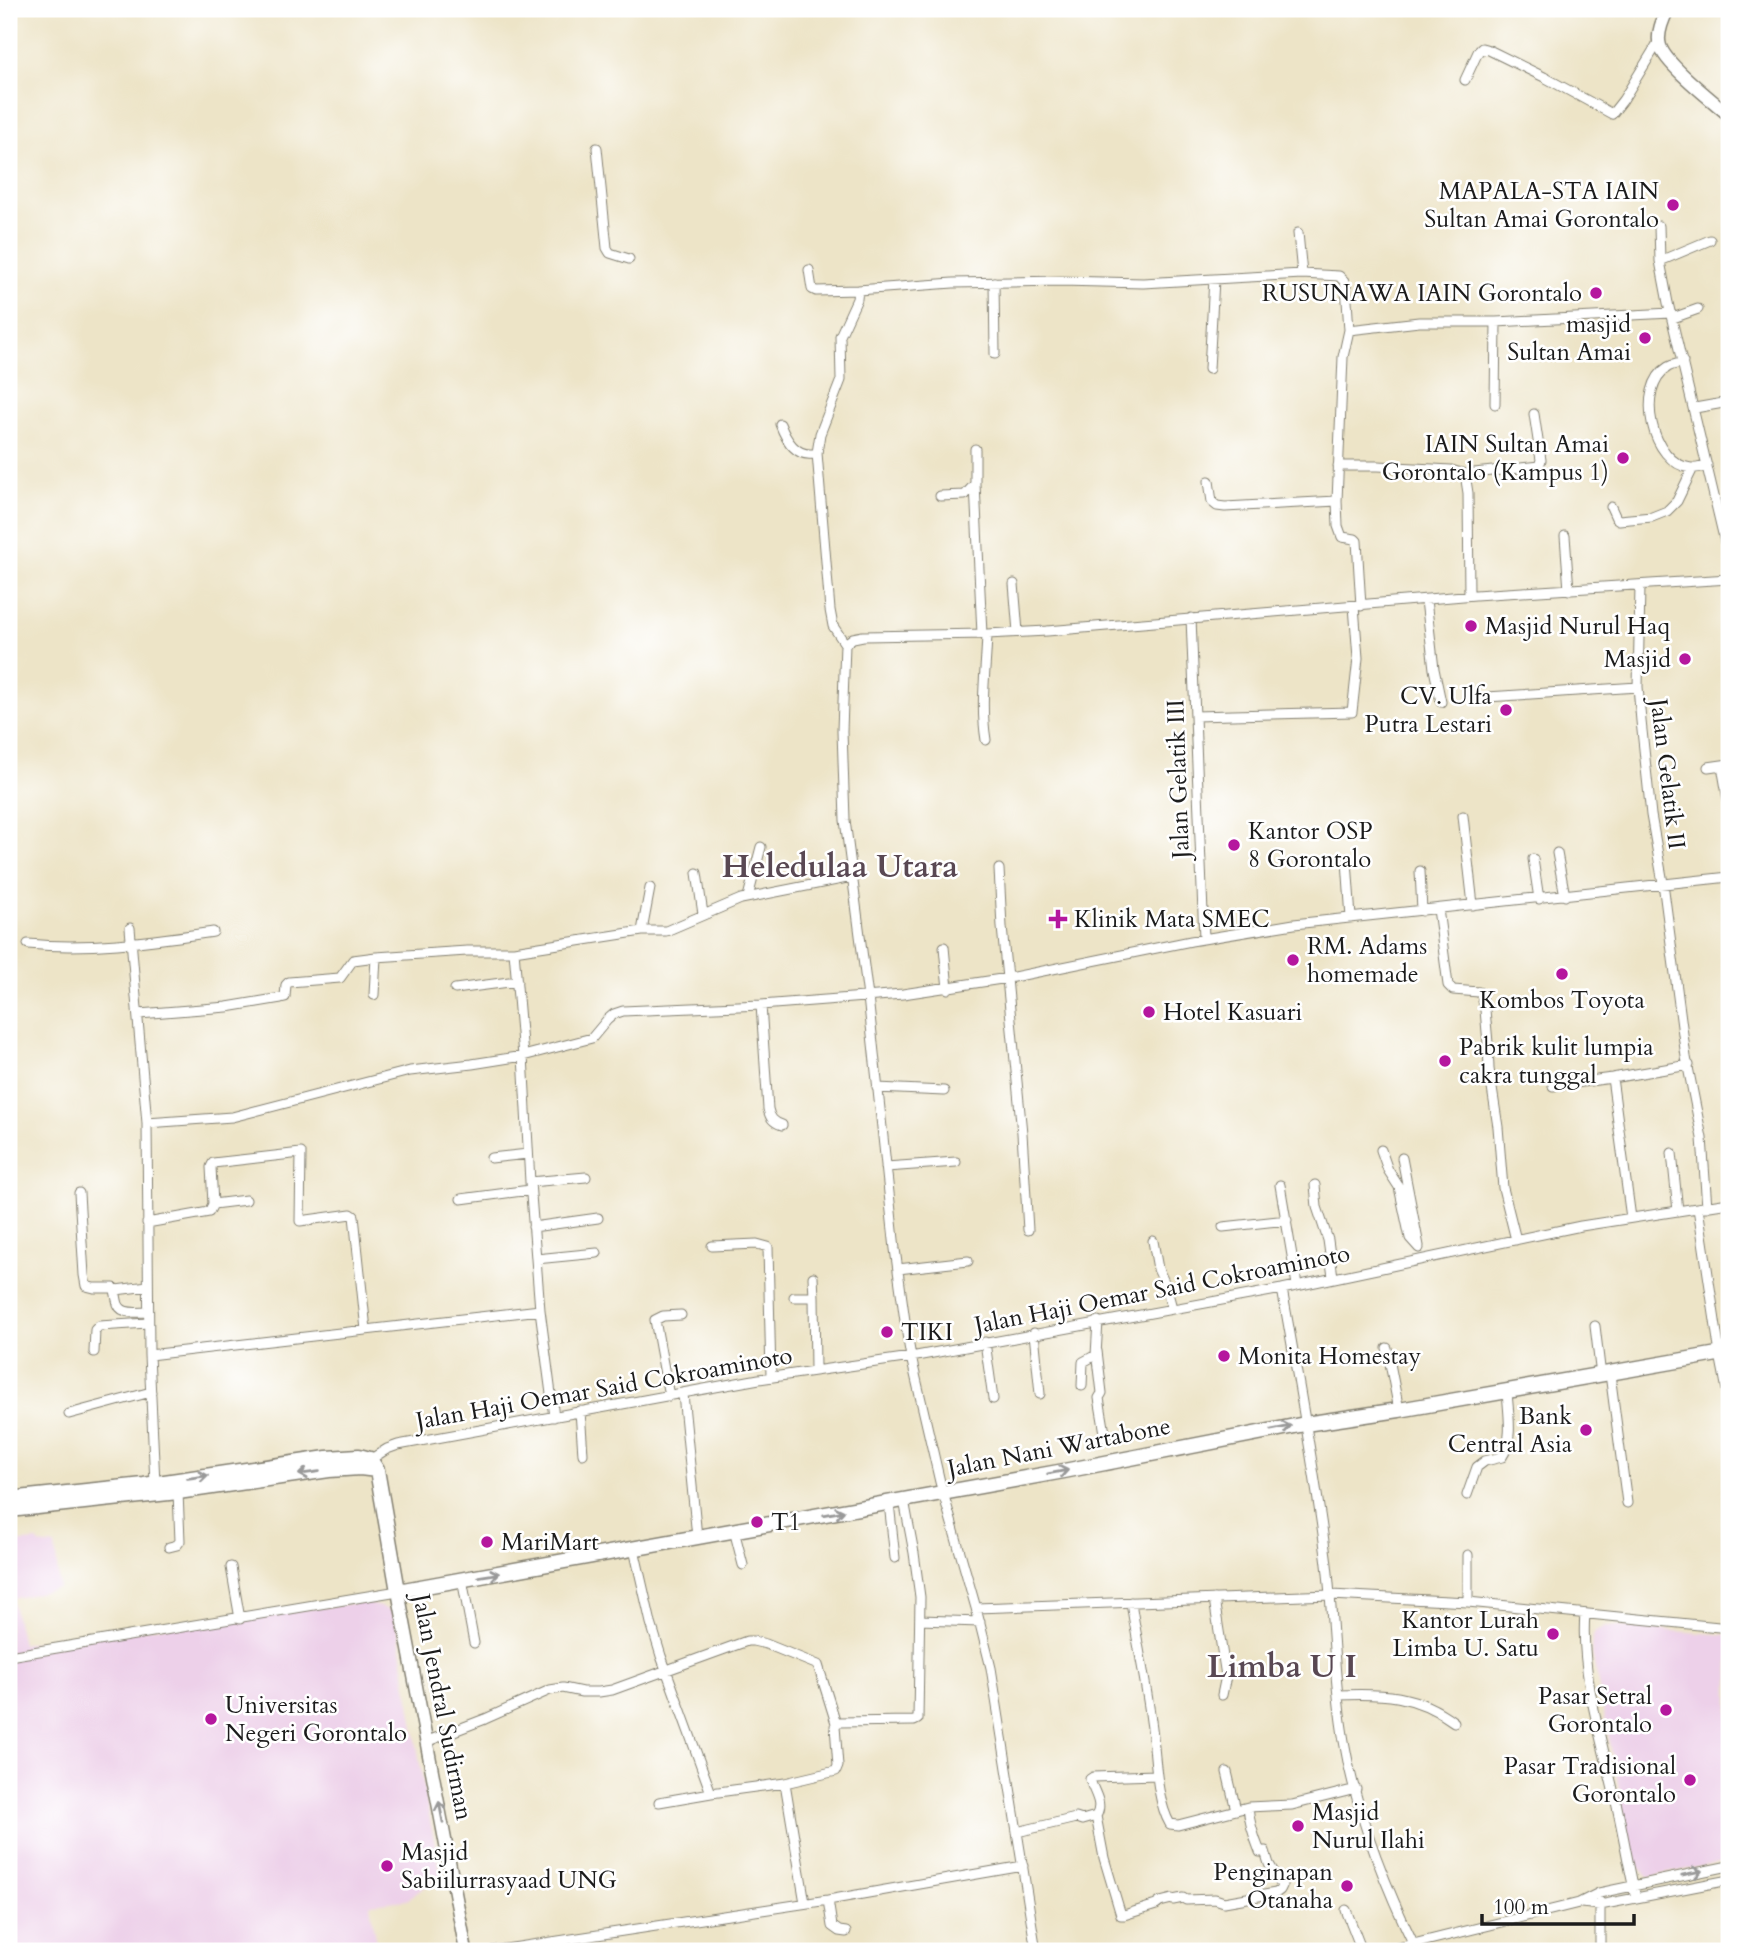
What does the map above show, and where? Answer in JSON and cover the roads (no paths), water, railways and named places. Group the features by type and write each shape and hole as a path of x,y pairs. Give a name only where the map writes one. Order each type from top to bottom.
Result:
{"main road":[{"name":"Jalan Nani Wartabone","path":"398,1591 1305,1424 1725,1353"},
{"path":"9,1510 336,1457 359,1456 369,1466"},
{"path":"9,1499 148,1488 178,1492 369,1466"},
{"name":"Jalan Jendral Sudirman","path":"369,1466 398,1591"}],"street":[{"path":"1668,9 1660,32 1660,47 1673,64 1729,116"},
{"path":"1465,80 1482,48 1544,77 1612,114 1659,41"},
{"path":"597,148 607,248 618,257 629,259"},
{"path":"1659,230 1660,261 1729,559"},
{"path":"1298,233 1303,274"},
{"path":"1660,261 1710,240"},
{"path":"810,277 813,290 816,291 953,283 1143,283 1303,274 1336,275 1343,279 1346,286 1349,330 1343,357 1338,501 1340,535 1357,541 1358,658 1352,712 1195,716"},
{"path":"1209,369 1214,279"},
{"path":"994,282 995,354"},
{"path":"858,290 855,305 840,336 841,380 820,434 817,453 830,610 833,626 845,643 842,777 847,838 898,1269 911,1357 943,1492 991,1668 1036,1951"},
{"path":"1349,330 1419,322 1672,316 1698,309"},
{"path":"1495,404 1496,322"},
{"path":"1684,362 1661,373 1653,391 1651,410 1655,432 1660,446 1675,463 1693,468 1707,466"},
{"path":"1695,408 1729,402"},
{"path":"1338,466 1429,468 1465,474 1539,466 1541,460 1534,414"},
{"path":"780,424 793,447 811,455 817,453"},
{"path":"975,449 986,674 982,700 986,740"},
{"path":"1611,507 1619,520 1660,514 1674,505 1693,468"},
{"path":"1465,474 1468,494 1469,596"},
{"path":"1209,481 1212,502 1226,508 1338,501"},
{"path":"940,496 965,495 975,484"},
{"path":"1565,536 1569,590"},
{"path":"845,643 863,636 1018,632 1469,596 1729,579"},
{"path":"1014,584 1018,632"},
{"name":"Jalan Gelatik II","path":"1640,586 1638,687 1651,815 1663,883 1686,1057 1702,1138 1703,1207 1725,1353 1729,1401"},
{"path":"1426,600 1434,669 1441,702"},
{"name":"Jalan Gelatik III","path":"1191,618 1204,938"},
{"path":"1487,697 1638,687"},
{"path":"1708,767 1725,765 1729,806"},
{"path":"1463,816 1472,905"},
{"path":"748,897 761,847"},
{"path":"1557,853 1565,896"},
{"path":"1533,859 1539,899"},
{"path":"1347,861 1351,918"},
{"path":"999,869 1002,927 1023,1133 1028,1230"},
{"path":"1420,871 1422,911"},
{"path":"697,873 703,914"},
{"path":"139,1014 227,1007 285,997 286,985 289,982 340,978 353,960 467,951 514,951 642,931 666,931 748,897 852,877"},
{"path":"147,1123 232,1117 410,1071 523,1056 592,1038 607,1020 622,1011 761,1006 948,989 1204,938 1294,924 1729,877"},
{"path":"642,931 650,888"},
{"path":"1438,909 1448,985 1453,990 1479,992 1483,1000 1503,1188 1516,1240"},
{"path":"130,928 147,1123 151,1392 148,1488"},
{"path":"27,944 74,947 131,944 214,932"},
{"path":"944,947 948,989"},
{"path":"514,951 540,1310 554,1417"},
{"path":"374,995 376,957"},
{"path":"455,989 517,981"},
{"path":"761,1006 768,1109 771,1118 782,1125"},
{"path":"1553,1086 1689,1065"},
{"path":"1612,1078 1631,1218"},
{"path":"877,1088 944,1091"},
{"path":"1381,1150 1388,1170 1399,1187 1410,1238 1421,1253"},
{"path":"147,1223 209,1212 213,1204 213,1163 301,1153 300,1221 351,1214 354,1216 366,1330"},
{"path":"1672,1153 1678,1211"},
{"path":"491,1158 528,1154"},
{"path":"1402,1158 1421,1253"},
{"path":"886,1167 956,1162"},
{"path":"461,1199 586,1177"},
{"path":"1280,1185 1297,1285"},
{"path":"1315,1185 1317,1207 1328,1240 1333,1277"},
{"path":"79,1194 85,1282 90,1288 111,1287 116,1290 148,1286"},
{"path":"213,1204 246,1200"},
{"name":"Jalan Haji Oemar Said Cokroaminoto","path":"369,1466 387,1449 398,1445 771,1377 911,1357 1282,1289 1421,1253 1516,1240 1581,1226 1729,1203"},
{"path":"533,1227 598,1218"},
{"path":"1223,1227 1287,1220"},
{"path":"1153,1241 1158,1269 1172,1308"},
{"path":"712,1246 757,1244 768,1247 771,1377"},
{"path":"536,1259 597,1253"},
{"path":"898,1269 968,1261"},
{"path":"813,1277 815,1370"},
{"path":"1282,1289 1317,1489 1331,1595 1344,1741 1380,1867 1415,1947"},
{"path":"116,1290 117,1303 121,1310 129,1313 148,1312"},
{"path":"794,1297 814,1297"},
{"path":"149,1355 540,1310"},
{"path":"669,1396 655,1320 663,1315 681,1315"},
{"path":"1098,1321 1097,1351 1102,1393 1099,1398 1107,1439"},
{"path":"94,1352 95,1330 99,1326 148,1323"},
{"path":"1595,1326 1606,1375 1627,1503"},
{"path":"1034,1333 1040,1394"},
{"path":"985,1342 993,1399"},
{"path":"1387,1348 1399,1410"},
{"path":"1082,1386 1083,1362 1094,1357 1097,1351"},
{"path":"1467,1495 1477,1467 1485,1461 1502,1458 1506,1451 1509,1431 1507,1391"},
{"path":"69,1414 151,1392"},
{"path":"683,1394 696,1536"},
{"path":"580,1411 583,1454"},
{"path":"169,1547 180,1541 178,1492"},
{"path":"895,1558 896,1501"},
{"path":"836,1723 918,1720 920,1597 916,1564 896,1501"},
{"path":"734,1530 743,1565"},
{"path":"634,1549 651,1623 710,1793"},
{"path":"1468,1555 1468,1602"},
{"path":"230,1567 240,1619"},
{"path":"462,1579 474,1643"},
{"path":"9,1656 398,1591"},
{"name":"Jalan Jendral Sudirman","path":"398,1591 466,1951"},
{"path":"976,1608 1331,1595 1468,1602 1729,1628"},
{"path":"1214,1600 1226,1676 1222,1695"},
{"path":"1131,1602 1151,1717 1157,1775 1170,1824 1178,1825 1248,1807 1292,1805 1356,1789"},
{"path":"1585,1614 1585,1652 1596,1716 1636,1898"},
{"path":"920,1620 980,1622"},
{"path":"428,1741 550,1690 612,1690 747,1641 766,1644 818,1665 836,1723 836,1772 785,1783 659,1802"},
{"path":"1338,1695 1386,1694 1436,1709 1454,1722"},
{"path":"1227,1772 1236,1810"},
{"path":"1017,1832 1096,1816 1100,1810 1090,1779 1093,1777 1157,1775"},
{"path":"785,1783 805,1903"},
{"path":"1096,1816 1104,1858 1124,1915 1172,1899 1215,1899 1224,1902 1280,1890 1282,1886 1269,1864 1267,1854 1265,1851 1260,1852 1248,1807"},
{"path":"492,1951 828,1900 1023,1866"},
{"path":"1385,1951 1415,1947 1579,1903 1599,1893 1729,1866"},
{"path":"1579,1903 1601,1905 1729,1880"},
{"path":"1599,1893 1600,1951"},
{"path":"828,1900 832,1926 846,1932"},
{"path":"1346,1910 1362,1951"}],"place":[{"name":"MAPALA-STA IAIN Sultan Amai Gorontalo","path":"1673,205"},
{"name":"RUSUNAWA IAIN Gorontalo","path":"1596,293"},
{"name":"masjid Sultan Amai","path":"1645,338"},
{"name":"IAIN Sultan Amai Gorontalo (Kampus 1)","path":"1623,458"},
{"name":"Masjid Nurul Haq","path":"1471,626"},
{"name":"Masjid","path":"1685,659"},
{"name":"CV. Ulfa Putra Lestari","path":"1506,710"},
{"name":"Kantor OSP 8 Gorontalo","path":"1234,845"},
{"name":"Klinik Mata SMEC","path":"1058,919"},
{"name":"RM. Adams homemade","path":"1293,960"},
{"name":"Kombos Toyota","path":"1562,974"},
{"name":"Hotel Kasuari","path":"1149,1012"},
{"name":"Pabrik kulit lumpia cakra tunggal","path":"1445,1061"},
{"name":"TIKI","path":"887,1332"},
{"name":"Monita Homestay","path":"1224,1356"},
{"name":"Bank Central Asia","path":"1586,1430"},
{"name":"T1","path":"757,1522"},
{"name":"MariMart","path":"487,1542"},
{"name":"Kantor Lurah Limba U. Satu","path":"1553,1634"},
{"name":"Pasar Setral Gorontalo","path":"1666,1710"},
{"name":"Universitas Negeri Gorontalo","path":"211,1719"},
{"name":"Pasar Tradisional Gorontalo","path":"1690,1780"},
{"name":"Masjid Nurul Ilahi","path":"1298,1826"},
{"name":"Masjid Sabiilurrasyaad UNG","path":"387,1866"},
{"name":"Penginapan Otanaha","path":"1347,1886"}],"district":[{"name":"Heledulaa Utara","path":"840,866"},
{"name":"Limba U I","path":"1282,1666"}]}
